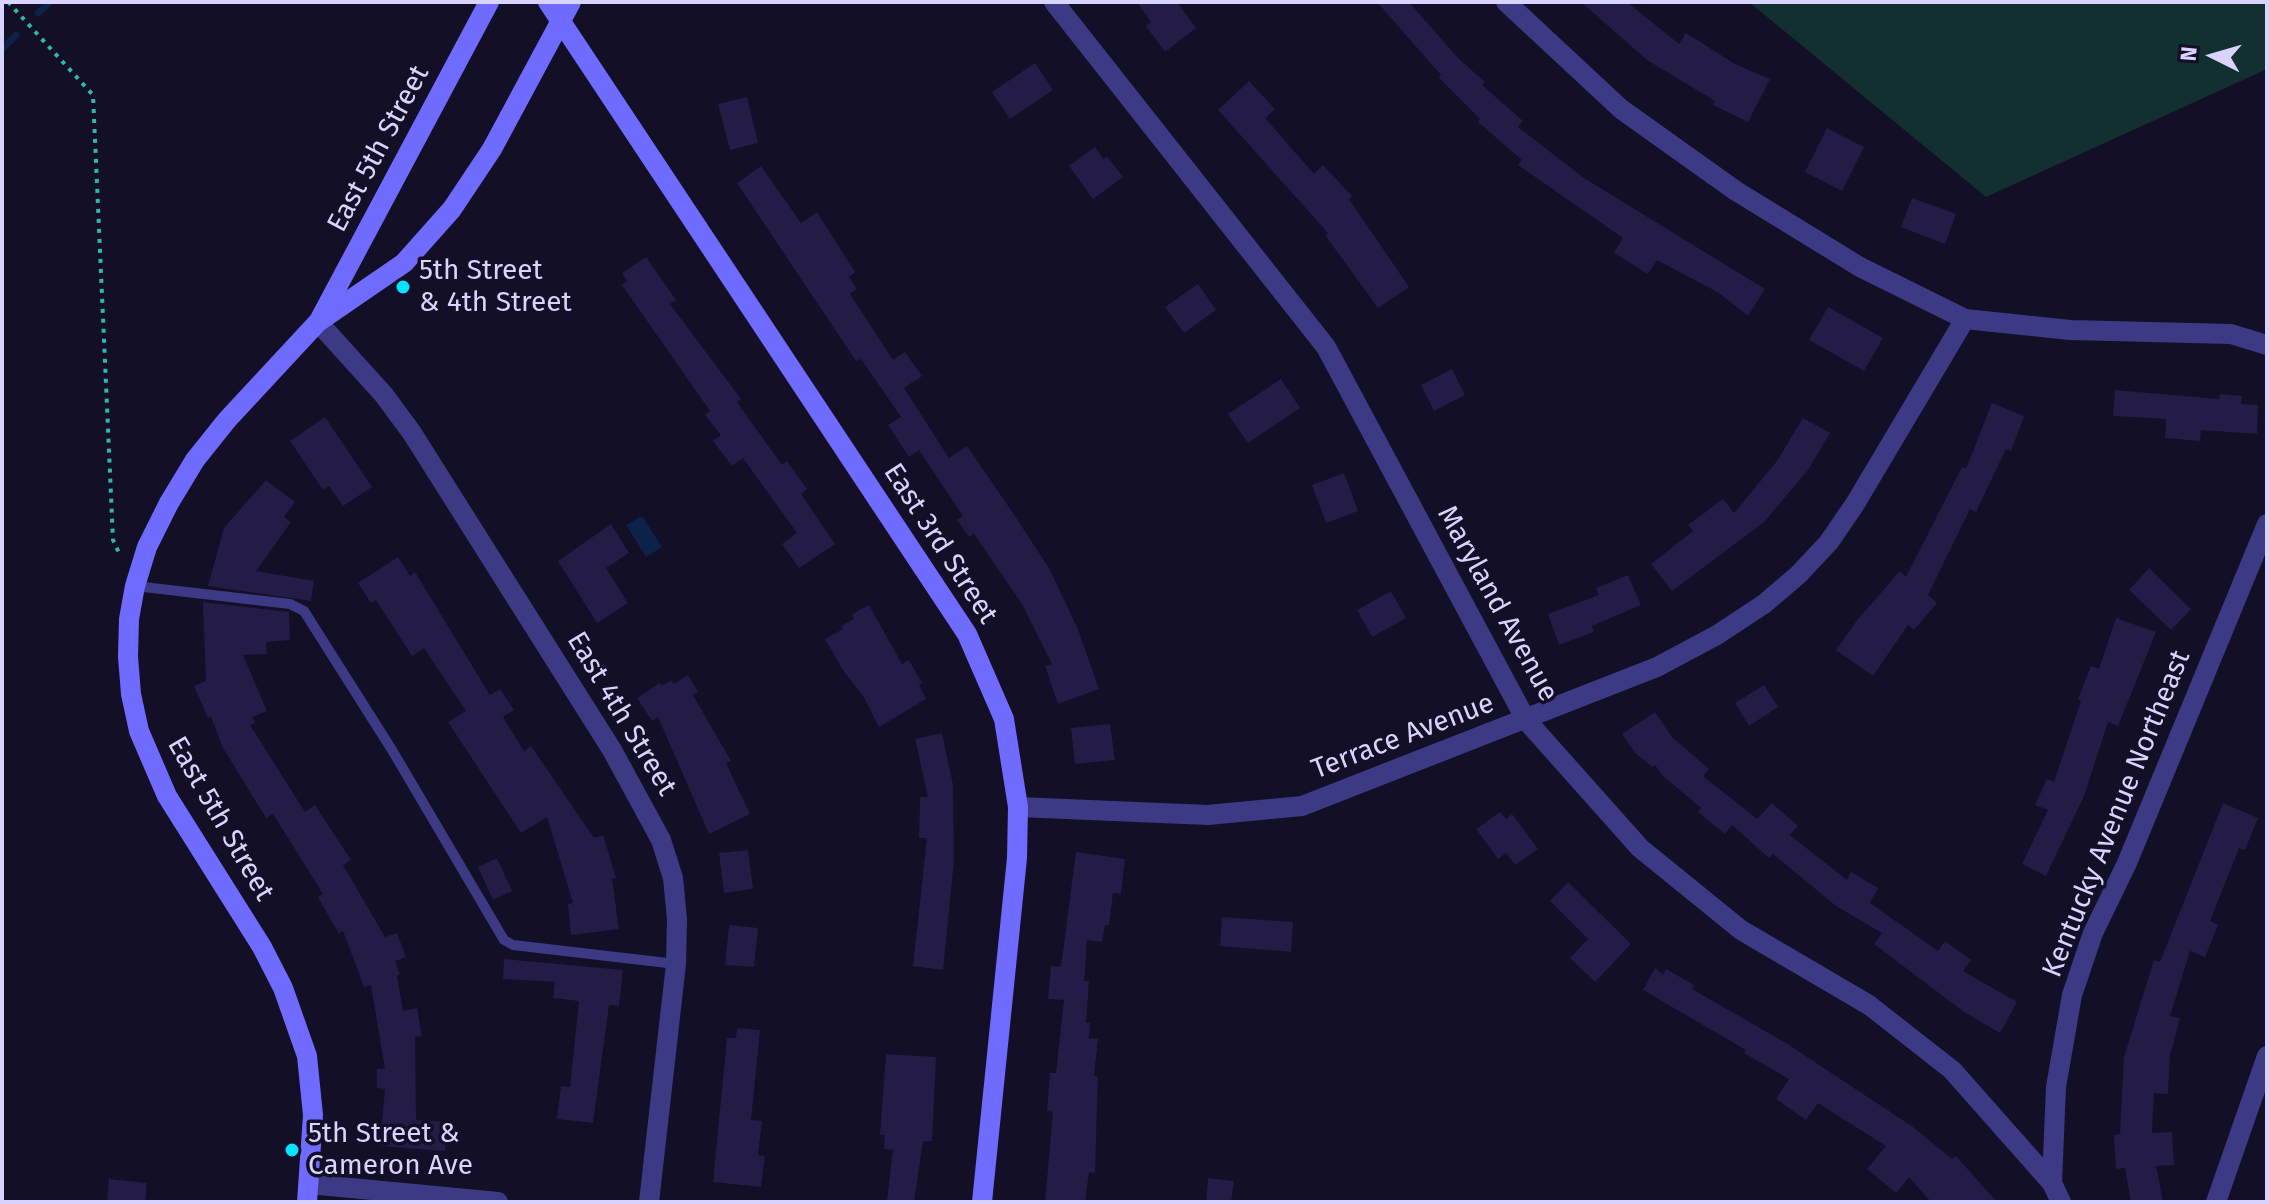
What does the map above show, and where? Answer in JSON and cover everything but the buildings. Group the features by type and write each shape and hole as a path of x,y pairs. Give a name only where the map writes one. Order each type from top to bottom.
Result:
{"main road":[{"name":"East 5th Street","path":"308,1193 311,1086 298,1024 262,947 167,796 139,731 128,657 129,619 147,547 195,460 318,322 489,2"},
{"name":"East 3rd Street","path":"548,2 967,634 988,676 1004,719 1018,807 1017,858 982,1202"},
{"name":"East 5th Street","path":"318,322 404,263 452,209 492,149 571,2"}],"street":[{"name":"Maryland Avenue","path":"1054,2 1326,347 1526,720 1640,848 1741,930 1869,1005 1952,1070 2052,1183 2061,1202"},
{"path":"1506,2 1621,109 1736,191 1860,267 1965,319 2070,330 2231,334 2267,345"},
{"name":"Terrace Avenue","path":"1018,807 1208,815 1302,806 1657,667 1717,635 1798,575 1829,542 1855,504 1965,319"},
{"name":"East 4th Street","path":"318,322 412,433 643,803 661,840 673,878 677,919 676,964 649,1202"},
{"name":"Kentucky Avenue Northeast","path":"2052,1183 2056,1087 2072,995 2093,933 2127,863 2267,524"},
{"path":"2216,1202 2267,1056"},
{"path":"308,1193 498,1202"}],"lane":[{"path":"135,586 290,604 304,611 384,736 504,940 513,945 676,964"}],"path":[{"path":"8,2 93,95 113,540 135,586"}],"green space":[{"path":"1749,2 2267,2 2267,69 1986,197"}],"water":[{"path":"642,516 662,547 646,557 626,525"}],"waterway":[{"path":"38,13 50,2"},
{"path":"2,49 16,35"}],"place":[{"name":"5th Street & 4th Street","path":"403,287"},
{"name":"5th Street & Cameron Ave","path":"292,1150"}]}
